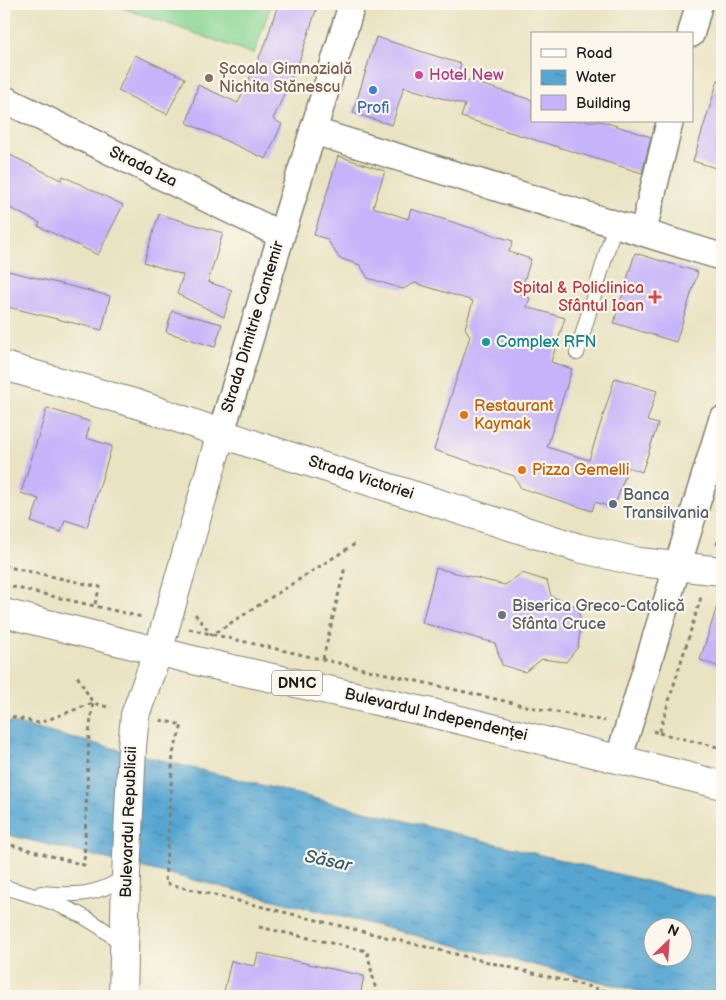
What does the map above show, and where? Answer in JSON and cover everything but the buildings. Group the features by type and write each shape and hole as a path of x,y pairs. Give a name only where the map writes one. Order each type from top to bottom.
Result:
{"street":[{"name":"Strada Dimitrie Cantemir","path":"158,652 221,432 352,4"},
{"path":"692,32 699,4"},
{"name":"Strada Iza","path":"4,100 282,235"},
{"path":"642,232 670,122"},
{"path":"314,131 722,257"},
{"name":"Strada Victoriei","path":"4,366 138,404 579,548 640,562 716,570"},
{"path":"618,758 722,420"},
{"name":"Bulevardul Independenței","path":"4,613 158,652 436,714 722,785"},
{"name":"Bulevardul Republicii","path":"123,996 126,876 135,715 158,652"}],"lane":[{"path":"577,353 616,224"},
{"path":"21,892 71,896 95,892 113,885 126,876"},
{"path":"4,887 68,908 112,934 125,947"}],"path":[{"path":"659,732 691,632 716,570 722,528"},
{"path":"212,635 358,542"},
{"path":"4,566 100,588 92,613"},
{"path":"322,659 345,567"},
{"path":"4,585 212,635 535,708 628,725 722,748"},
{"path":"4,843 84,865 89,734 93,703 76,674"},
{"path":"4,715 39,723 93,703"},
{"path":"182,725 173,753 165,883 627,996"},
{"path":"258,927 367,951 377,995 382,996"}],"green space":[{"path":"122,4 271,4 254,54 120,7"}],"water":[{"name":"Săsar","path":"4,721 722,900 722,996 658,996 4,834"}],"place":[{"name":"Hotel New","path":"419,75"},
{"name":"Școala Gimnazială Nichita Stănescu","path":"209,78"},
{"name":"Profi","path":"373,90"},
{"name":"Spital & Policlinica Sfântul Ioan","path":"655,297"},
{"name":"Complex RFN","path":"486,342"},
{"name":"Restaurant Kaymak","path":"464,415"},
{"name":"Pizza Gemelli","path":"522,470"},
{"name":"Banca Transilvania","path":"613,504"},
{"name":"Biserica Greco-Catolică Sfânta Cruce","path":"502,615"}]}
